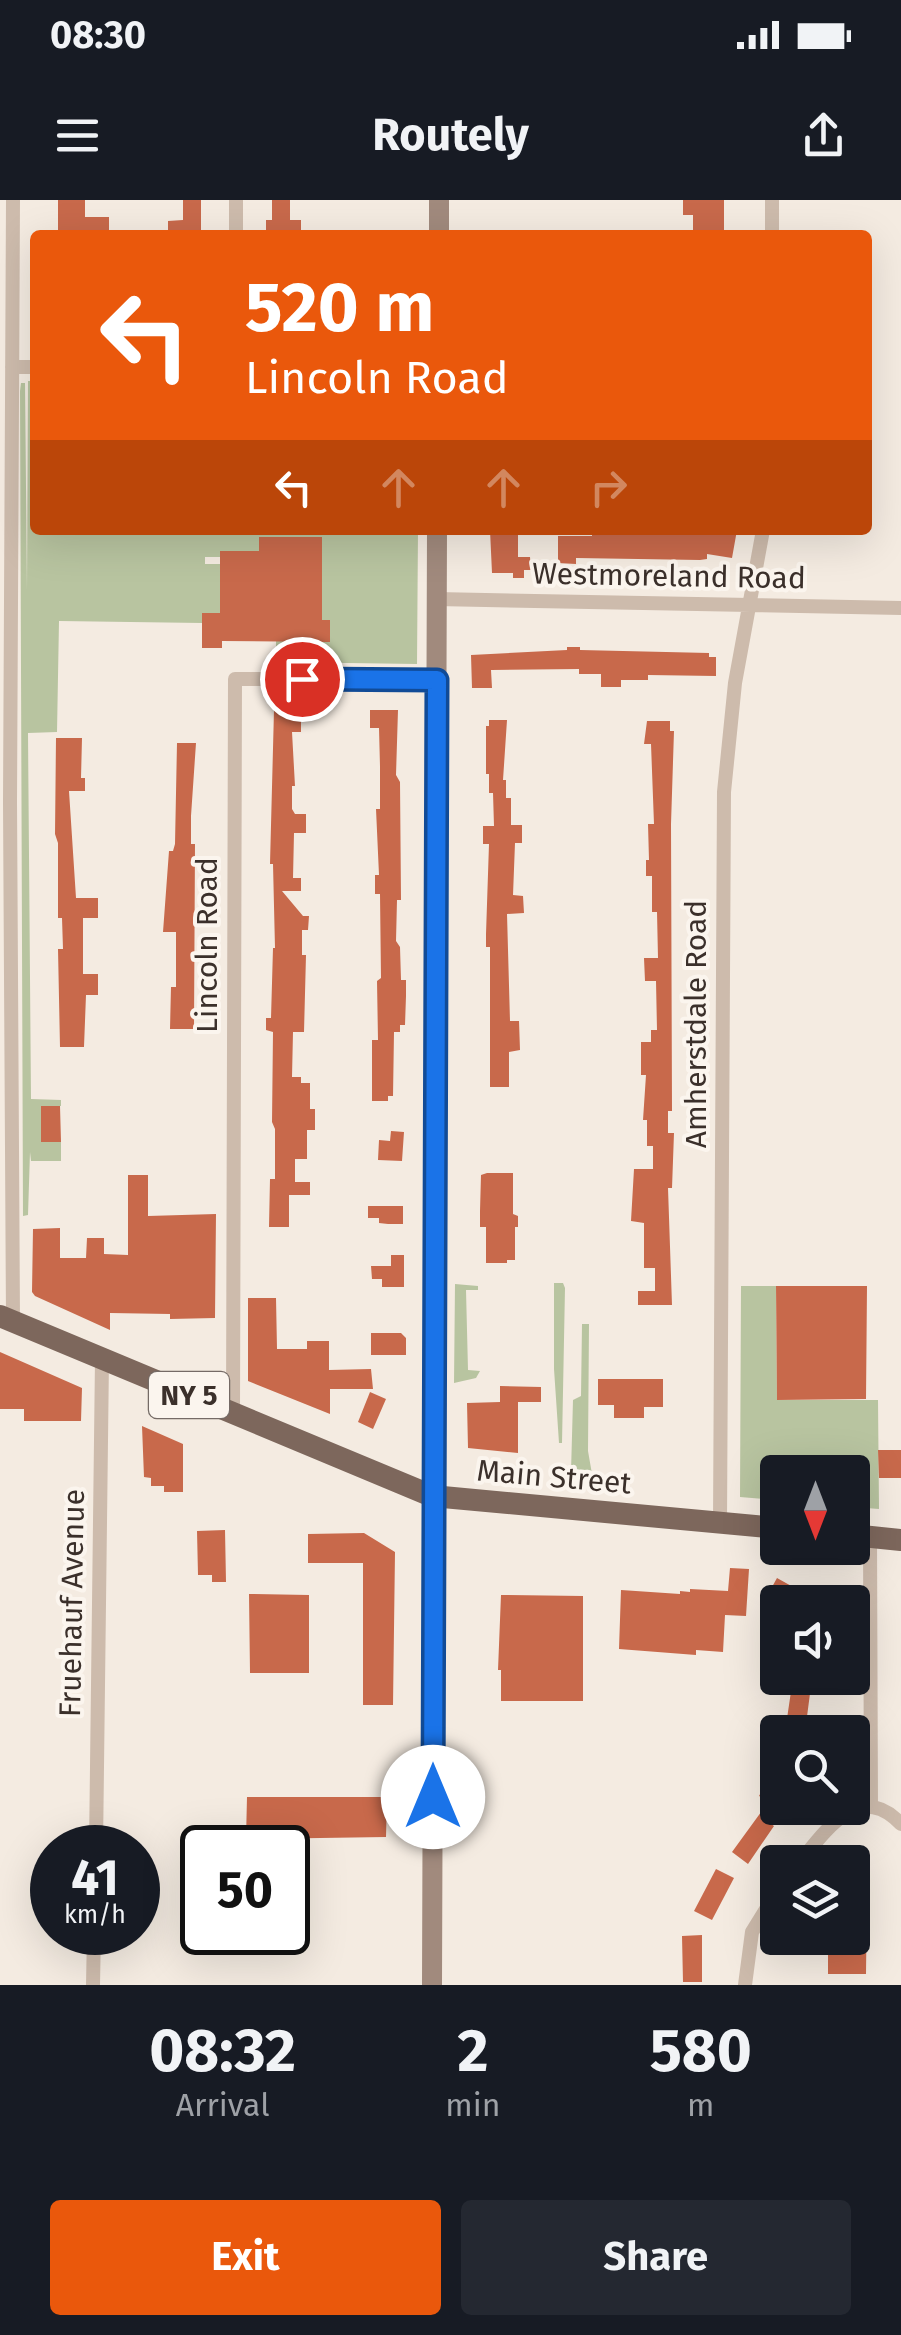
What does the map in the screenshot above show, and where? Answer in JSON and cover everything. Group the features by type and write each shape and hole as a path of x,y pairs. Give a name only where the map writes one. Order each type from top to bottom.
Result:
{"main road":[{"path":"439,200 439,230"},
{"path":"432,1985 437,535"},
{"name":"Main Street","path":"6,1318 432,1496 760,1526"},
{"path":"870,1537 901,1540"}],"street":[{"path":"6,1318 13,200"},
{"path":"236,200 236,230"},
{"path":"772,200 772,230"},
{"path":"12,367 30,367"},
{"name":"Amherstdale Road","path":"720,1523 724,792 727,735 762,535"},
{"name":"Westmoreland Road","path":"436,599 901,608"},
{"name":"Lincoln Road","path":"233,1414 235,679 437,680"},
{"name":"Fruehauf Avenue","path":"96,1825 102,1359"},
{"path":"862,1565 871,1806"},
{"path":"815,1845 850,1810 871,1806 884,1810 901,1824"},
{"path":"745,1985 752,1932 760,1919"},
{"path":"94,1955 94,1985"}],"green space":[{"path":"28,381 30,535 418,535 417,664 276,662 276,641 330,641 330,620 322,620 321,537 260,537 259,551 221,551 220,557 205,557 205,564 220,564 220,613 202,613 202,623 59,621 57,732 28,733 31,1099 61,1100 61,1106 41,1107 41,1141 61,1142 61,1161 31,1161 30,1152 28,1215 23,1216 21,383 25,383 27,591"},
{"path":"554,1283 563,1283 565,1288 562,1443 554,1369"},
{"path":"455,1284 478,1286 478,1290 466,1290 468,1370 480,1371 476,1378 454,1383"},
{"path":"741,1286 776,1286 777,1400 878,1400 879,1509 870,1508 870,1455 760,1455 760,1499 740,1497"},
{"path":"582,1324 589,1324 588,1451 592,1474 571,1472 573,1400 581,1396"}],"building":[{"path":"58,200 85,200 85,217 109,217 109,230 58,230"},
{"path":"183,200 201,200 201,230 168,230 168,221 183,220"},
{"path":"272,200 290,200 290,220 301,220 301,230 266,230 266,220 272,220"},
{"path":"683,200 724,200 724,230 693,230 693,215 683,215"},
{"path":"490,535 518,535 518,557 530,557 531,570 524,570 524,578 513,578 513,573 492,573"},
{"path":"736,535 732,558 707,554 707,559 700,560 576,558 576,564 558,563 558,536"},
{"path":"259,537 322,537 322,620 330,620 330,642 222,641 222,648 202,648 202,613 220,613 220,551 259,551"},
{"path":"567,647 709,653 709,657 716,657 716,676 648,675 648,680 621,680 621,687 601,687 601,674 579,674 579,669 491,670 492,688 472,688 471,655"},
{"path":"274,710 301,710 301,732 292,732 292,809 295,814 306,814 306,833 294,833 293,878 301,878 301,891 282,891 303,916 309,916 308,930 302,930 302,955 306,955 304,1032 293,1032 292,1077 310,1083 310,1109 315,1109 315,1130 307,1130 307,1159 295,1159 295,1182 310,1182 310,1195 289,1195 289,1227 269,1227 270,1179 275,1179 273,1032 266,1030 266,1018 271,1018 275,948 270,864"},
{"path":"370,710 398,710 396,775 400,782 401,900 397,900 396,941 406,996 405,1025 400,1025 400,1032 394,1032 393,1096 388,1096 388,1101 372,1101 372,1040 378,1040 377,981 381,978 380,894 375,894 375,875 379,875 376,809 380,809 380,766 379,728 370,728"},
{"path":"489,720 507,720 503,780 506,798 511,798 511,825 522,825 522,843 515,843 513,895 523,896 524,913 507,914 510,1021 519,1021 520,1050 509,1052 509,1087 490,1087 490,947 486,947 489,844 483,844 483,826 494,826 493,793 489,793 486,774"},
{"path":"647,721 670,721 670,731 674,731 672,1111 668,1111 668,1133 674,1133 672,1188 668,1188 672,1305 638,1305 638,1291 655,1291 655,1268 644,1268 644,1223 631,1221 634,1169 653,1169 653,1146 647,1146 647,1120 643,1120 646,1075 641,1075 641,1042 651,1042 651,1030 657,1030 656,981 645,981 644,958 658,958 652,876 646,876 648,824 654,824 651,744 644,744"},
{"path":"56,738 82,738 81,778 85,778 85,791 69,791 76,898 98,898 98,918 83,918 83,974 98,974 98,995 86,995 84,1047 60,1047 58,949 63,949 55,834"},
{"path":"177,743 196,743 191,816 191,844 195,844 194,1029 170,1029 171,987 176,987 176,932 163,932 169,851 173,851 175,844"},
{"path":"41,1106 60,1106 61,1142 41,1142"},
{"path":"391,1131 404,1132 402,1161 378,1160 379,1140 390,1141"},
{"path":"513,1173 513,1214 518,1216 518,1227 515,1260 507,1263 486,1263 486,1227 480,1227 480,1211 481,1175"},
{"path":"128,1175 148,1175 148,1216 216,1214 215,1318 170,1319 170,1314 110,1313 110,1330 32,1292 33,1229 60,1228 60,1258 86,1258 87,1238 104,1238 104,1254 128,1255"},
{"path":"368,1206 403,1206 403,1224 379,1223 379,1218 368,1218"},
{"path":"391,1255 404,1255 404,1287 382,1287 382,1279 372,1279 371,1266 391,1266"},
{"path":"776,1286 867,1286 866,1399 777,1400"},
{"path":"248,1298 276,1298 277,1349 307,1349 307,1341 329,1341 329,1370 371,1369 373,1389 330,1389 330,1414 248,1381"},
{"path":"371,1333 401,1333 406,1338 406,1355 371,1355"},
{"path":"0,1352 82,1388 81,1421 24,1421 24,1409 0,1409"},
{"path":"598,1379 663,1379 663,1407 644,1407 644,1418 614,1418 614,1405 598,1405"},
{"path":"500,1386 541,1387 541,1402 518,1402 518,1453 468,1448 467,1403 500,1402"},
{"path":"370,1392 386,1399 373,1429 358,1422"},
{"path":"142,1426 183,1444 183,1492 164,1492 164,1486 151,1486 151,1478 144,1477"},
{"path":"878,1450 901,1450 901,1478 879,1478"},
{"path":"225,1530 226,1582 212,1582 212,1575 198,1575 197,1531"},
{"path":"364,1533 395,1552 393,1705 363,1705 363,1563 308,1563 308,1534"},
{"path":"730,1568 749,1569 746,1616 725,1615 723,1652 696,1650 696,1655 619,1649 621,1590 680,1594 690,1589 728,1591"},
{"path":"249,1594 309,1595 309,1673 250,1673"},
{"path":"501,1595 583,1596 583,1701 501,1701"},
{"path":"790,1695 810,1695 807,1715 788,1715"},
{"path":"247,1797 387,1797 386,1837 310,1838 310,1825 246,1825"},
{"path":"760,1813 760,1825 774,1826 748,1864 732,1852"},
{"path":"716,1869 734,1878 712,1920 694,1911"},
{"path":"702,1935 702,1982 683,1982 682,1936"},
{"path":"828,1955 866,1955 866,1974 828,1974"}],"route":[{"path":"302,679 437,680 433,1797"}]}
